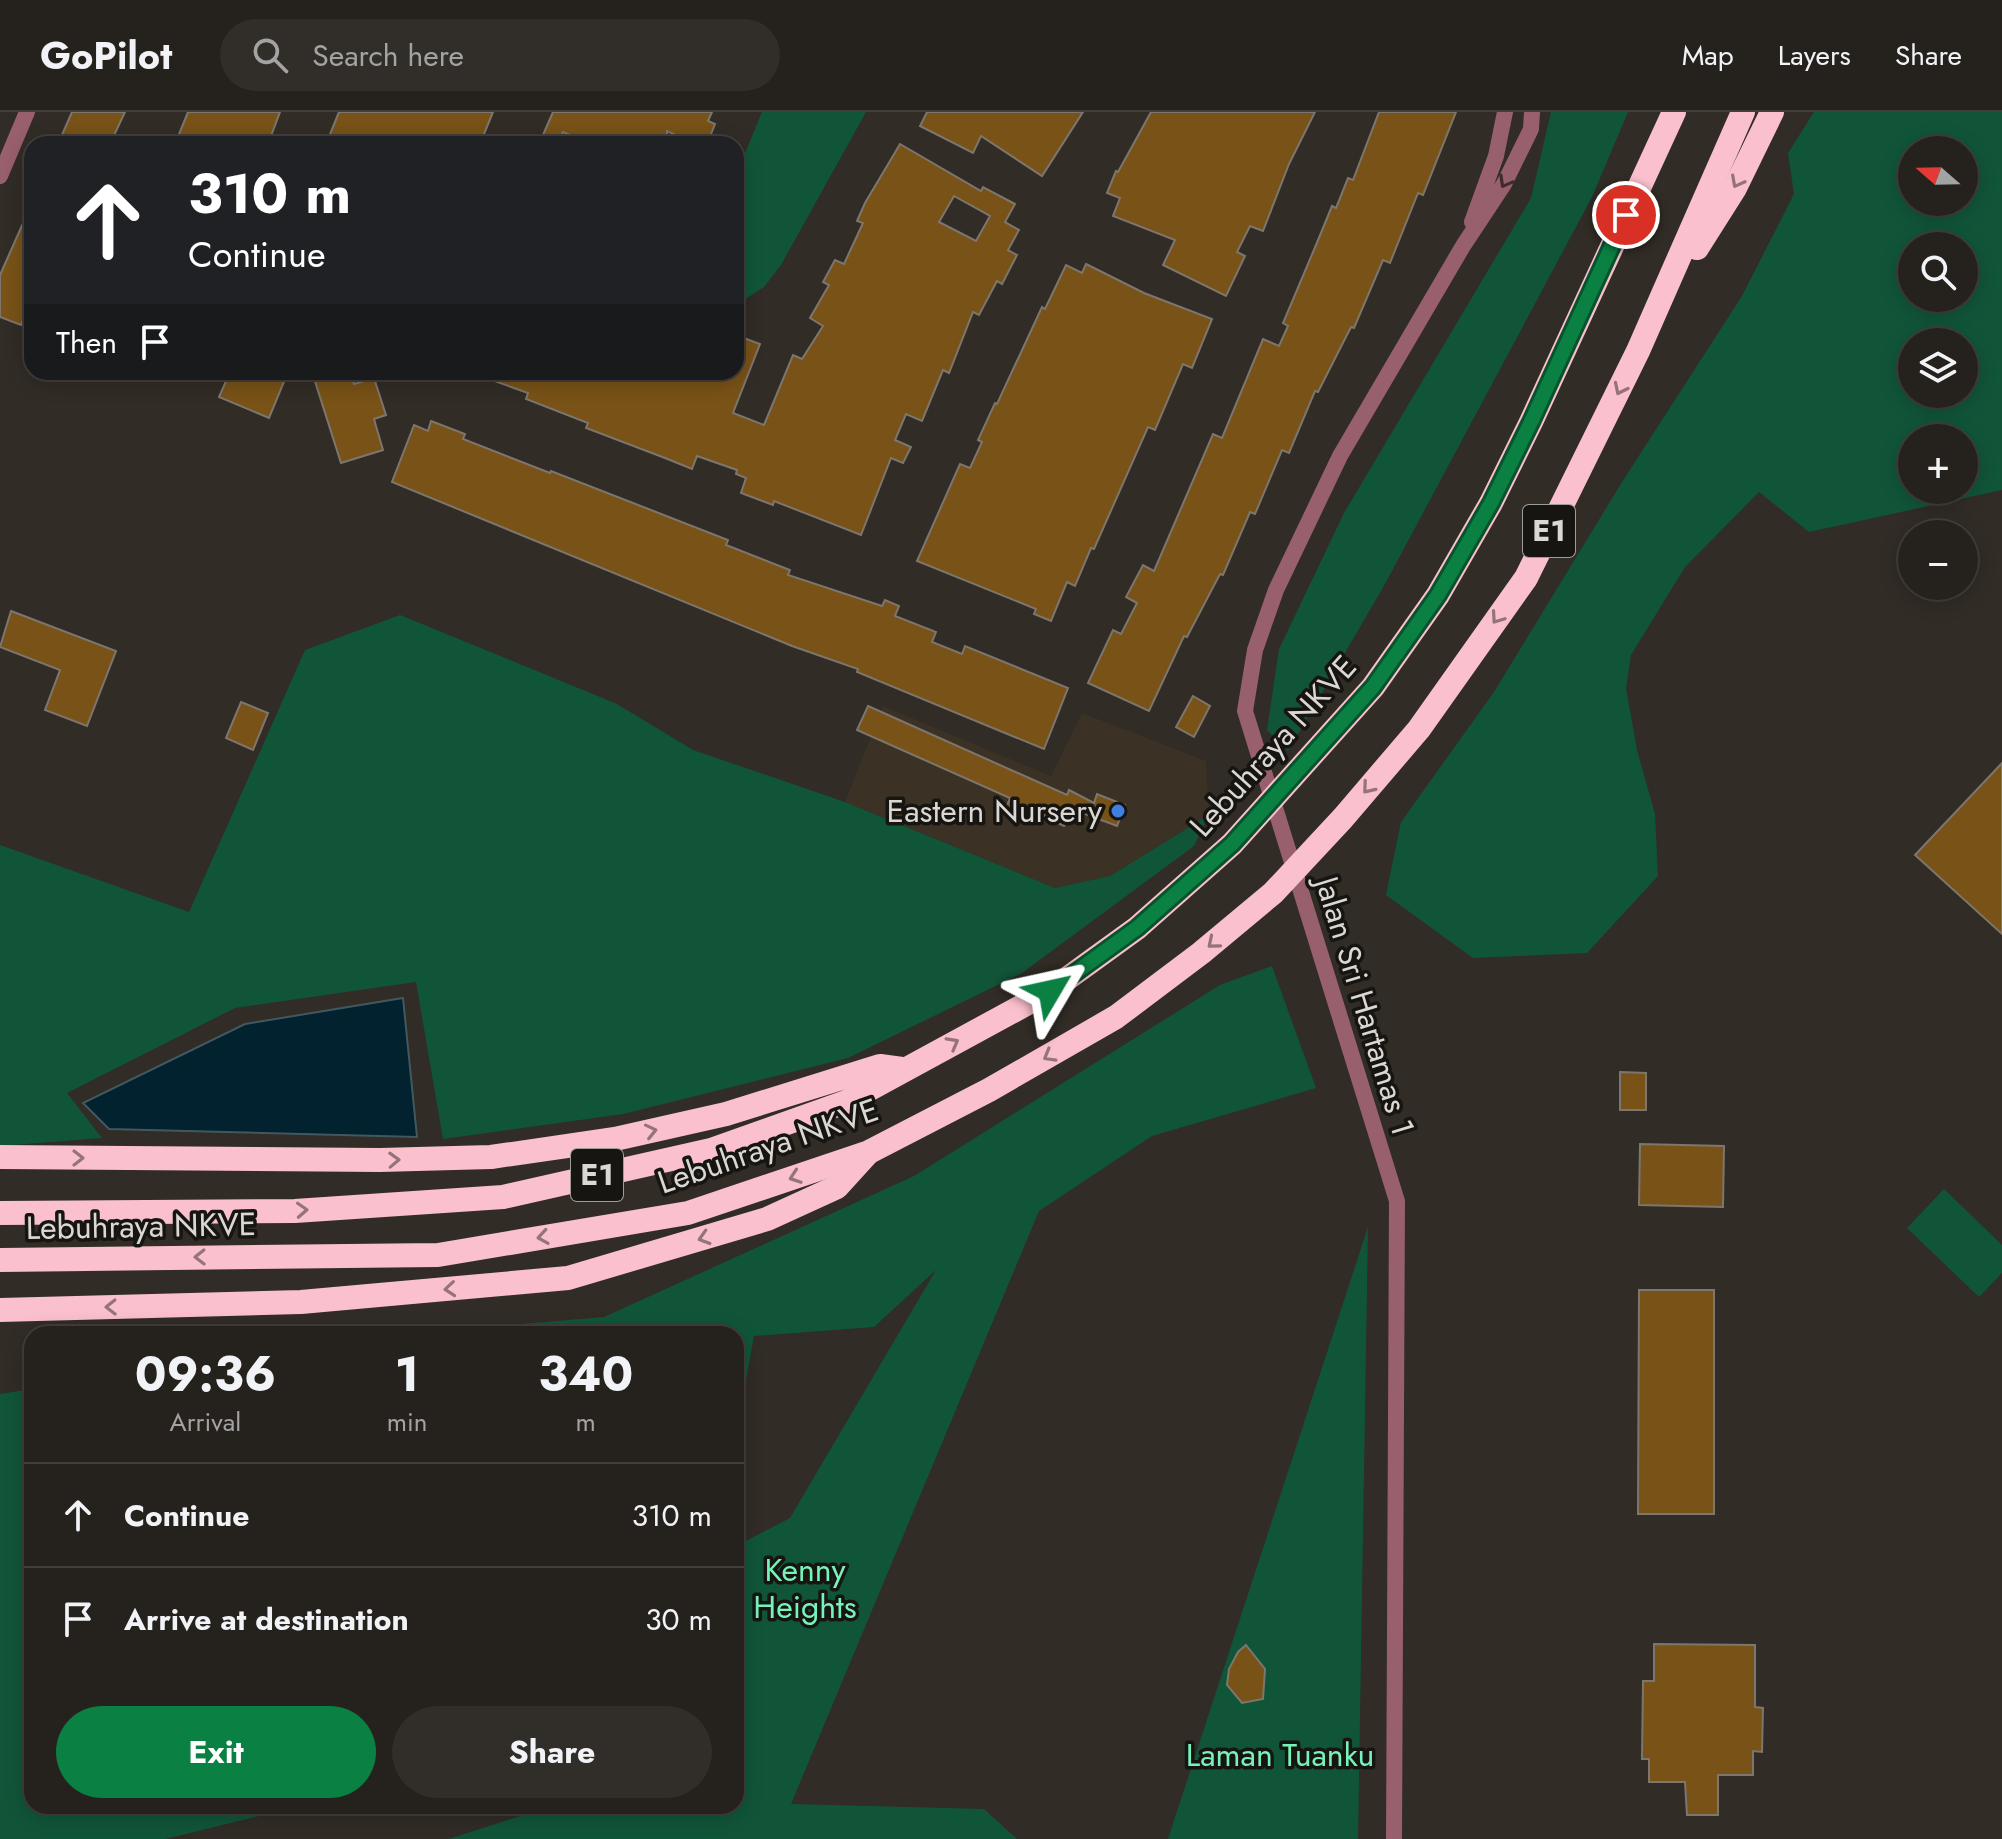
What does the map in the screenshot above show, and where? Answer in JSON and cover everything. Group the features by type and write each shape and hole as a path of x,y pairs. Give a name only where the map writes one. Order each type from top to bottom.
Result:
{"highway":[{"path":"1590,293 1657,112"},
{"name":"E1","path":"1590,293 1674,112"},
{"path":"1653,318 1743,112"},
{"path":"1653,318 1735,188 1772,112"},
{"name":"Lebuhraya NKVE","path":"0,1213 295,1211 503,1197 711,1150 846,1102 1050,991 1137,928 1232,844 1373,687 1438,595 1491,503 1590,293"},
{"name":"Lebuhraya NKVE","path":"0,1260 438,1255 688,1213 869,1152 989,1090 1116,1017 1201,953 1273,893 1343,818 1419,729 1526,578 1653,318"},
{"path":"0,1157 380,1160 491,1157 615,1139 726,1114 880,1066 906,1069"},
{"path":"0,1310 301,1302 568,1278 767,1219 837,1187 869,1152"}],"street":[{"path":"0,176 27,112"},
{"name":"Jalan Sri Hartamas 1","path":"1463,246 1496,156 1505,112"},
{"name":"Jalan Sri Hartamas 1","path":"1394,1839 1397,1201 1245,711 1255,650 1276,590 1340,456 1463,246 1504,184 1531,129 1532,112"}],"shaded area":[{"path":"883,706 1051,776 1082,713 1206,761 1209,815 1110,876 1055,888 845,802"}],"green space":[{"path":"762,112 866,112 781,265 764,287 744,300 744,156"},
{"path":"1551,112 1628,112 1592,197 1385,584 1288,751 1267,730 1279,649 1344,513 1531,198"},
{"path":"1814,112 2002,112 2002,490 1978,495 1978,424 1898,424 1898,504 1938,504 1809,532 1759,492 1685,567 1631,655 1626,688 1637,750 1655,814 1658,876 1587,953 1473,958 1386,895 1401,822 1494,692 1622,482 1742,296 1794,194 1788,153"},
{"path":"400,615 617,704 693,750 845,802 1055,888 1110,876 1209,815 1194,846 1022,973 848,1058 623,1114 443,1139 416,982 235,1008 67,1093 102,1138 0,1146 0,845 189,912 305,650"},
{"name":"Kenny Heights","path":"1272,966 1316,1088 1152,1136 1039,1211 791,1804 984,1809 1017,1839 449,1839 526,1814 744,1814 744,1542 790,1518 936,1270 874,1327 754,1336 744,1392 744,1326 498,1326 604,1317 914,1176 1220,985"},
{"path":"1944,1189 2002,1245 2002,1273 1979,1297 1907,1228"},
{"name":"Laman Tuanku","path":"1368,1227 1358,1839 1168,1839"},
{"path":"24,1390 24,1814 267,1814 166,1839 0,1839 0,1394"}],"water":[{"path":"403,998 417,1137 109,1129 83,1103 245,1024"}],"building":[{"path":"72,112 125,112 114,136 62,136"},
{"path":"188,112 280,112 271,136 178,136"},
{"path":"339,112 493,112 483,136 329,136"},
{"path":"553,112 712,112 708,121 715,124 710,136 678,136 667,131 667,136 573,136 563,132 561,136 542,136"},
{"path":"927,112 1083,112 1042,176 981,136 973,153 920,126"},
{"path":"1151,112 1315,112 1289,164 1263,231 1250,226 1237,252 1245,256 1226,296 1163,265 1175,240 1113,216 1120,198 1107,193 1116,171"},
{"path":"1379,112 1456,112 1423,195 1418,193 1390,263 1383,260 1354,328 1351,327 1318,392 1315,391 1289,453 1282,450 1255,514 1250,512 1223,575 1220,574 1187,637 1184,636 1149,711 1088,683 1113,630 1121,634 1137,603 1126,597 1143,565 1154,571 1213,434 1222,438 1263,339 1279,346 1288,326 1283,323 1332,206 1336,208 1348,178 1353,180"},
{"path":"900,144 981,191 983,187 1015,204 1005,222 1019,230 1008,250 1017,255 1002,284 997,281 979,315 973,312 949,373 943,370 922,421 906,414 895,440 911,447 903,463 891,458 861,535 774,501 773,505 741,493 746,478 736,474 737,470 697,456 692,469 586,428 588,423 526,399 528,393 492,380 744,380 744,338 760,344 733,413 764,425 793,355 802,359 823,326 810,318 829,285 823,282 835,260 844,264 863,223 857,221","holes":["954,196 990,216 976,241 939,222"]},
{"path":"24,221 24,318 21,325 0,317 0,275"},
{"path":"1086,264 1144,293 1212,319 1192,368 1183,364 1155,430 1148,427 1094,549 1091,548 1075,586 1067,582 1051,621 1034,614 1036,609 917,561 960,464 970,468 982,442 978,440 1042,307 1045,309 1066,265 1082,273"},
{"path":"226,380 285,380 269,418 219,397"},
{"path":"315,380 353,380 354,384 375,380 386,415 374,419 383,450 341,463"},
{"path":"431,421 465,434 463,439 728,540 726,545 790,570 788,575 882,606 885,600 899,606 895,616 936,632 932,642 962,654 965,646 1068,688 1044,749 857,672 858,669 792,646 392,482 414,425 428,431"},
{"path":"11,611 116,651 87,726 45,710 60,670 0,647"},
{"path":"1193,696 1210,706 1194,737 1176,727"},
{"path":"241,702 268,713 253,750 226,738"},
{"path":"868,706 1067,795 1069,790 1094,803 1097,794 1125,805 1117,826 1072,809 1064,826 1033,811 1029,822 1005,811 1010,798 857,730"},
{"path":"2002,763 2002,934 1915,855"},
{"path":"1620,1072 1646,1073 1646,1110 1620,1110"},
{"path":"1640,1144 1724,1146 1723,1207 1639,1205"},
{"path":"1639,1290 1714,1290 1714,1514 1638,1514"},
{"path":"1654,1644 1755,1645 1755,1707 1763,1708 1762,1752 1753,1751 1753,1775 1718,1775 1718,1815 1687,1815 1685,1782 1649,1782 1649,1759 1642,1759 1643,1681 1654,1681"},
{"path":"1246,1645 1265,1669 1263,1699 1242,1703 1227,1685 1229,1669 1238,1652"}],"place":[{"name":"Eastern Nursery","path":"1118,811"}],"route":[{"path":"1050,991 1137,928 1232,844 1373,687 1438,595 1491,503 1626,215"}]}
